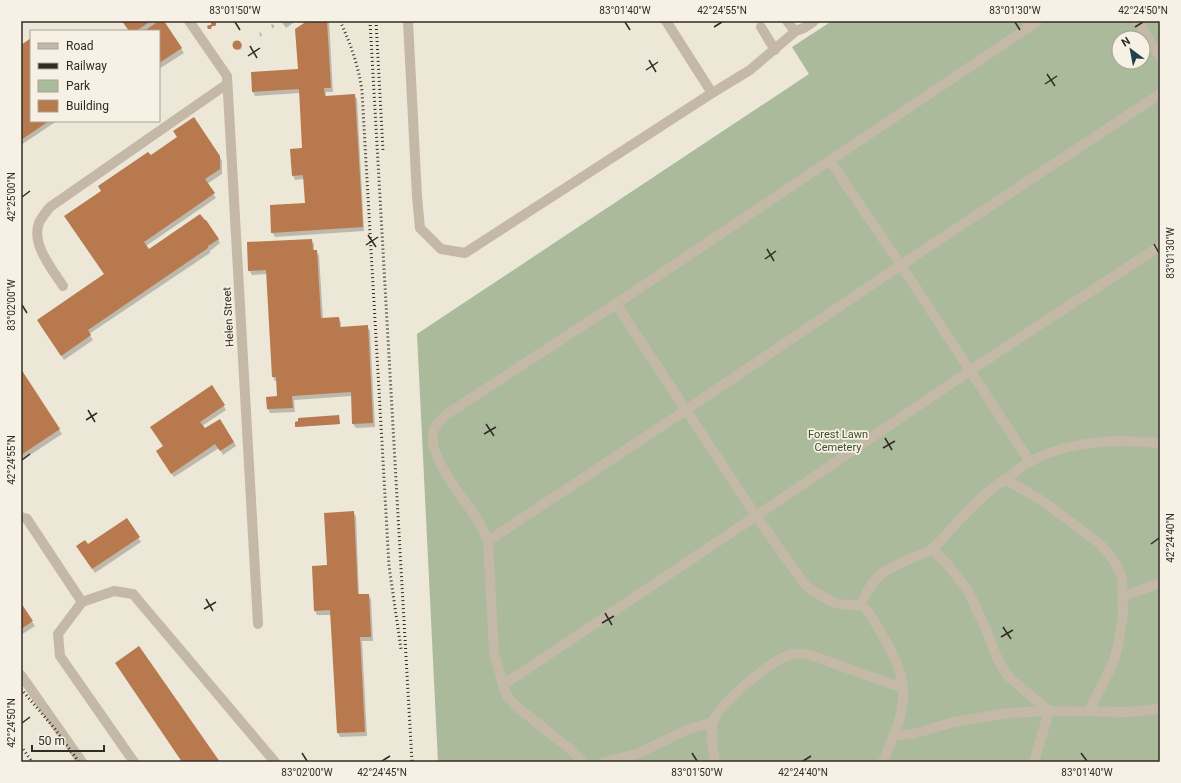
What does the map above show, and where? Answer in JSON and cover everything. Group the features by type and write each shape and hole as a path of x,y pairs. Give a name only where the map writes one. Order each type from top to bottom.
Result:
{"street":[{"name":"Helen Street","path":"189,21 226,76 227,84 258,624"},
{"path":"408,21 417,197 420,228 441,249 465,253 750,70 775,50 792,26 803,28 814,21"},
{"path":"666,21 712,93"},
{"path":"582,762 570,749 508,698 494,652 488,541 477,519 444,470 436,453 432,442 433,432 437,423 447,414 616,304 1038,21"},
{"path":"1137,21 1160,57"},
{"path":"761,27 775,50"},
{"path":"64,286 43,255 36,236 39,223 50,207 227,84"},
{"path":"488,541 1160,94"},
{"path":"830,161 971,370 1030,462"},
{"path":"503,685 971,370 1160,246"},
{"path":"616,304 756,516 803,582 813,591 833,602 845,605 861,605 870,614 888,644 901,675 903,700 894,735 883,762"},
{"path":"861,605 871,584 879,575 932,549 992,488 1030,462 1054,452 1088,443 1120,440 1160,443"},
{"path":"1004,480 1032,494 1100,544 1117,566 1122,579 1123,615 1118,646 1112,663 1089,711"},
{"path":"21,517 27,519 82,602"},
{"path":"932,549 947,564 968,591 1002,667 1010,678 1049,711"},
{"path":"1123,596 1160,583"},
{"path":"134,762 60,656 58,634 82,602 114,591 134,594 275,762"},
{"path":"715,762 712,740 713,722 723,706 765,669 778,659 790,654 813,656 903,688"},
{"path":"21,675 82,762"},
{"path":"894,735 913,734 954,722 1008,713 1049,711 1128,712 1160,709"},
{"path":"1034,762 1049,711"},
{"path":"604,762 637,754 686,730 713,722"}],"green space":[{"name":"Forest Lawn Cemetery","path":"832,21 1160,21 1160,762 438,762 417,334 809,74 792,47"}],"building":[{"path":"122,21 151,21 138,30 128,30"},
{"path":"159,21 164,21 182,48 160,62 160,30 146,30"},
{"path":"307,21 327,21 331,88 324,88 325,96 355,94 363,227 271,233 270,205 305,203 303,175 292,176 290,149 302,148 299,89 252,92 251,72 298,69 295,29"},
{"path":"213,22 216,23 216,25 212,26 211,29 208,29 207,26 211,25"},
{"path":"30,39 30,122 48,122 21,140 21,45"},
{"path":"237,40 242,45 237,50 232,45"},
{"path":"194,117 220,156 220,169 205,179 215,193 144,242 149,249 200,214 219,239 88,330 91,335 61,356 37,320 104,274 64,216 101,191 98,186 148,152 151,155 177,137 173,131"},
{"path":"312,239 313,250 317,250 321,318 339,317 340,327 368,325 373,423 352,424 351,392 292,396 293,408 267,409 266,397 277,396 276,377 272,377 266,270 248,271 247,242"},
{"path":"21,369 60,429 21,455"},
{"path":"212,385 225,405 200,422 205,428 220,419 234,442 220,451 215,444 171,474 156,451 163,446 150,427"},
{"path":"339,415 340,424 295,427 295,422 298,421 298,418"},
{"path":"354,511 358,594 369,594 371,637 360,637 365,732 337,733 330,610 314,611 312,566 327,565 324,513"},
{"path":"127,518 140,537 92,569 76,546 85,540 88,544"},
{"path":"21,603 33,621 21,629"},
{"path":"139,646 220,762 182,762 115,663"}],"railway":[{"path":"340,21 354,55 362,91 389,566 401,649"},
{"path":"370,21 412,762"},
{"path":"376,21 383,151"},
{"path":"21,689 55,729 79,762"},
{"path":"21,746 32,762"}]}
